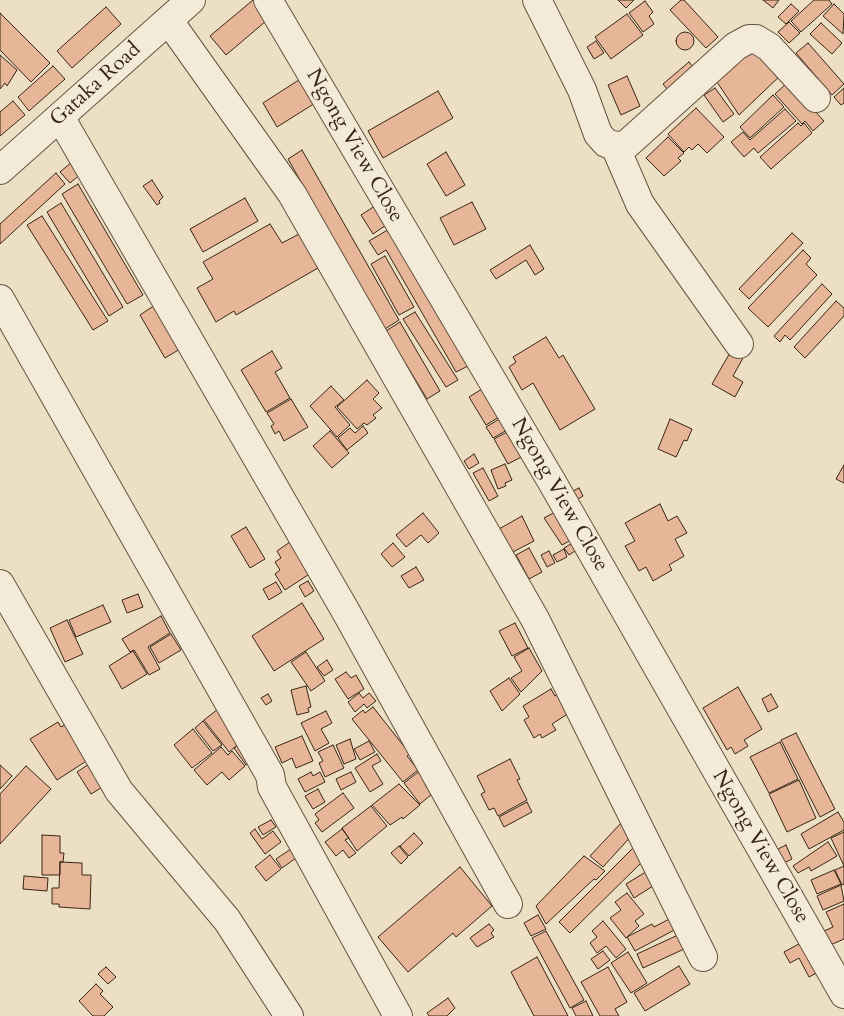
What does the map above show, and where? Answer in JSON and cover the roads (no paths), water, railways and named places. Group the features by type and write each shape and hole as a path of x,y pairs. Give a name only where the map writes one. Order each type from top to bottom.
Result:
{"street":[{"name":"Gataka Road","path":"0,170 191,0"},
{"name":"Ngong View Close","path":"268,0 552,482 844,994"},
{"path":"537,0 582,90 598,134 606,142 615,146 626,145 736,46 749,39 756,39 769,48 816,98"},
{"path":"169,20 292,194 530,610 703,957"},
{"path":"60,117 345,610 508,904"},
{"path":"615,146 640,204 739,344"},
{"path":"0,299 270,776 272,787 398,1016"},
{"path":"0,584 119,791 228,920 289,1016"}]}
